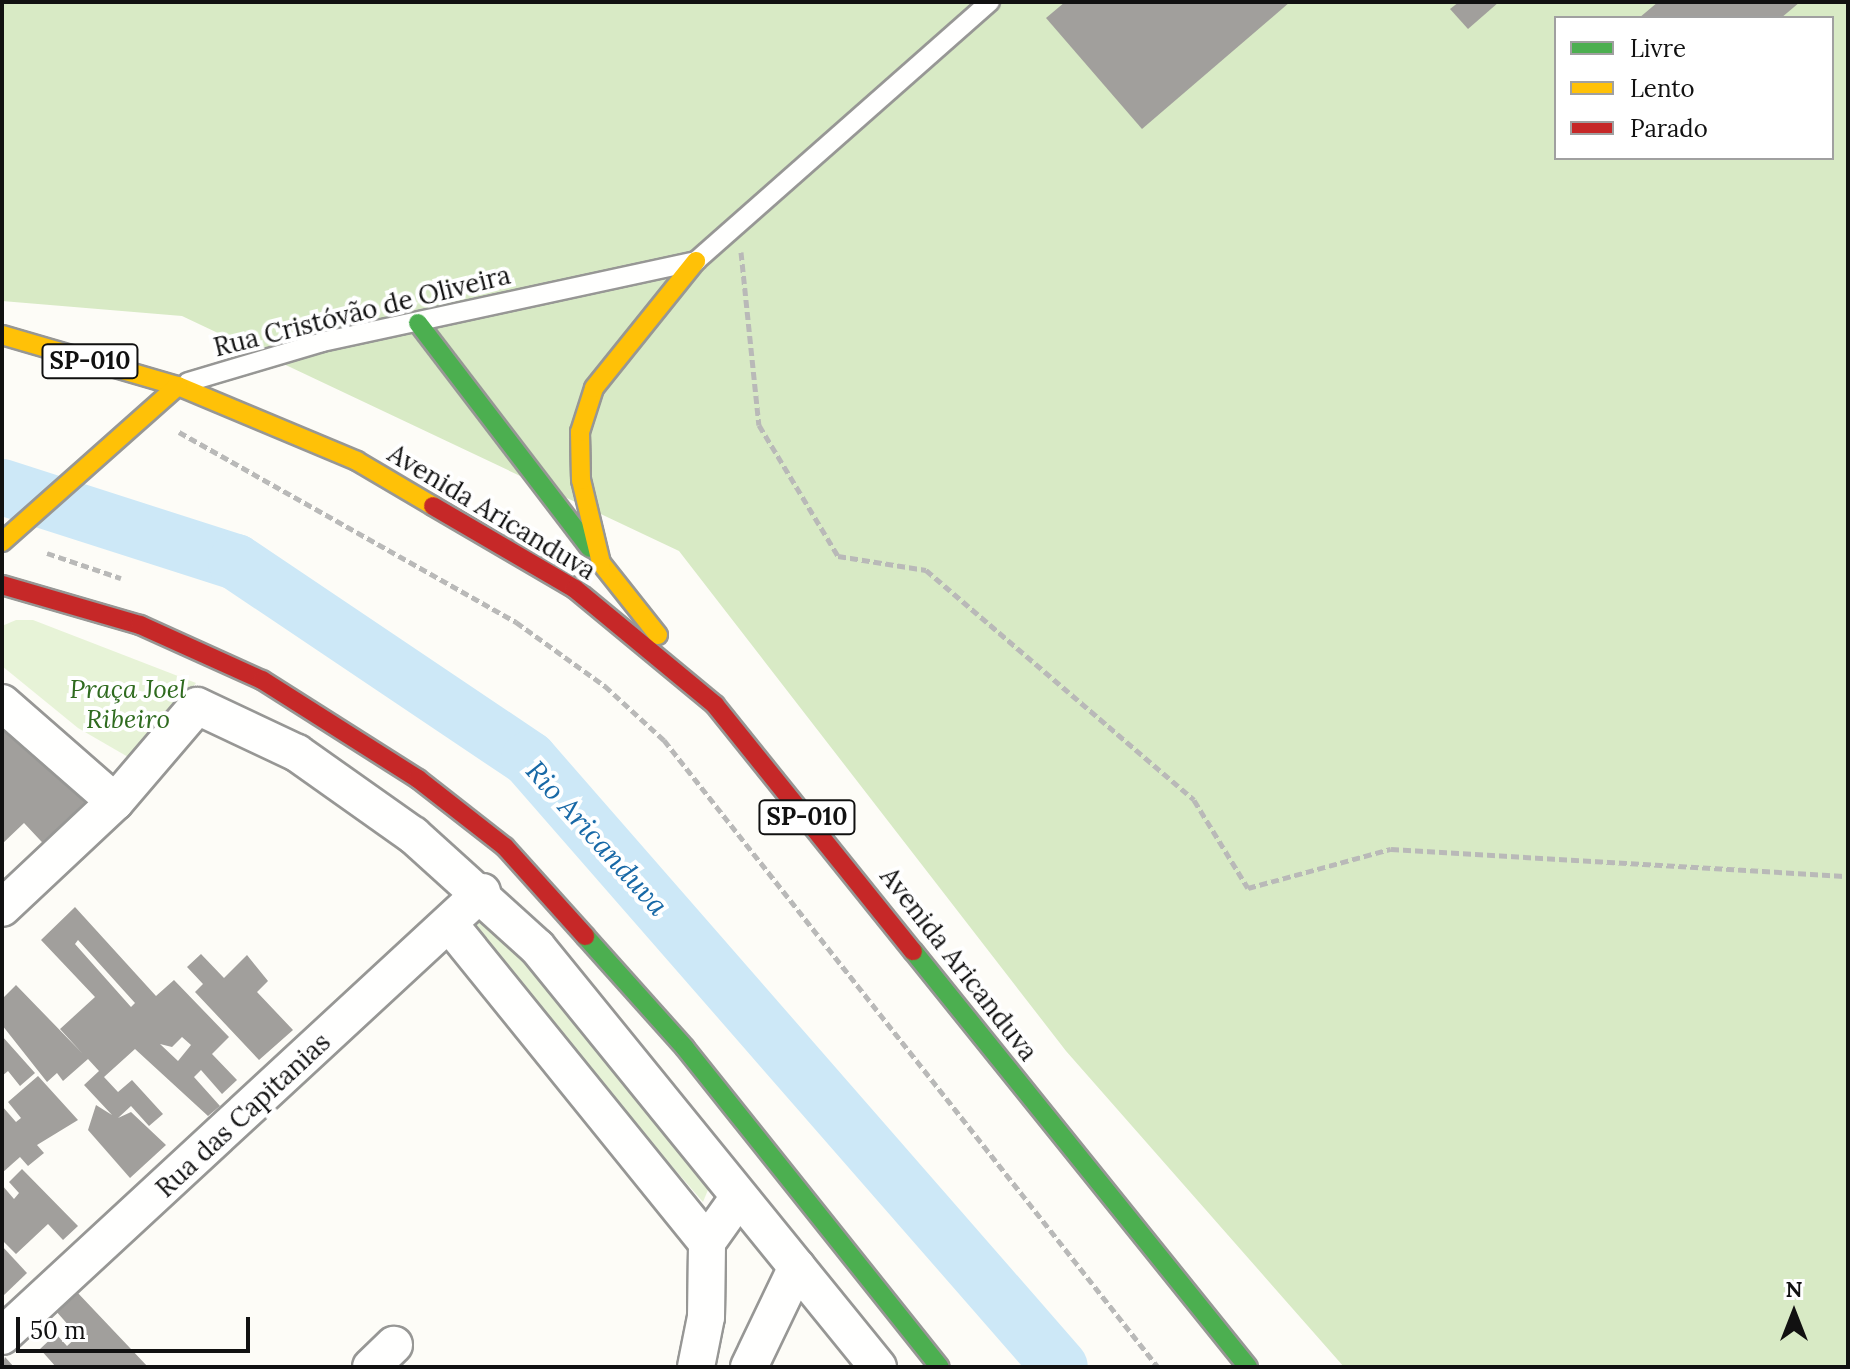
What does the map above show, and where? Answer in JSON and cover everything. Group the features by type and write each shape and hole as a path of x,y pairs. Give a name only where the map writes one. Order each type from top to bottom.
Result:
{"main road":[{"path":"601,563 581,480 580,432 589,403 623,347 696,261"},
{"path":"418,323 601,563 715,705"},
{"name":"Avenida Aricanduva","path":"2,335 178,386 357,461 465,519 575,589 715,705 1248,1367"},
{"name":"Rua Cristóvão de Oliveira","path":"2,542 19,523 178,386"},
{"path":"2,585 140,625 262,680 418,779 505,847 685,1048 940,1367"}],"street":[{"path":"2,703 115,802"},
{"path":"2,908 115,802 197,706 297,753 482,892 617,1040 739,1197 878,1367"},
{"name":"Rua das Capitanias","path":"2,1336 450,925 482,892"},
{"path":"450,925 707,1242"},
{"path":"696,1367 706,1317 707,1242 739,1197"},
{"path":"749,1367 797,1267"}],"lane":[{"path":"696,261 990,2"},
{"name":"Rua Cristóvão de Oliveira","path":"178,386 242,363 696,261"}],"path":[{"path":"739,224 759,425 838,556 926,570 1194,800 1248,888 1391,849 1848,876"},
{"path":"144,416 516,622 605,686 664,740 1158,1367"}],"green space":[{"path":"2,2 1848,2 1848,1367 1344,1367 1066,1051 679,551 182,316 2,301"},
{"name":"Praça Joel Ribeiro","path":"16,620 33,620 196,683 135,761 78,728 2,666 2,626"},
{"path":"476,916 513,945 710,1185 703,1202 465,928"}],"building":[{"path":"1065,2 1290,2 1142,129 1046,18"},
{"path":"1459,2 1499,2 1468,29 1450,9"},
{"path":"1658,2 1800,2 1783,16 1641,16"},
{"path":"2,716 97,791 55,856 24,823 2,844"},
{"path":"75,907 156,996 174,980 229,1037 212,1054 237,1080 222,1094 201,1070 194,1077 220,1106 208,1116 135,1049 104,1077 118,1092 132,1080 163,1114 149,1126 131,1106 118,1118 131,1112 166,1145 130,1178 88,1130 96,1105 112,1115 84,1085 99,1071 88,1059 63,1081 57,1073 47,1082 2,1025 2,999 16,985 82,1053 60,1029 95,997 41,940","holes":["78,940 135,1003 131,1007 75,944","182,1037 191,1045 178,1061 160,1044 172,1047"]},
{"path":"201,954 224,978 247,955 268,981 257,992 293,1030 259,1060 195,992 203,984 187,967"},
{"path":"2,1036 35,1073 20,1086 8,1071 2,1076"},
{"path":"38,1076 78,1120 37,1145 44,1153 28,1166 20,1157 2,1173 2,1106 16,1122 21,1118 8,1102"},
{"path":"22,1169 78,1226 63,1240 48,1224 16,1254 2,1240 2,1185 14,1199 19,1193 9,1182"},
{"path":"2,1246 27,1273 2,1297"},
{"path":"76,1291 148,1367 56,1367 40,1349 56,1334 67,1346 78,1336 55,1310"},
{"path":"5,1357 14,1367 2,1367"}],"waterway":[{"name":"Rio Aricanduva","path":"2,487 236,562 529,759 1060,1367"}],"traffic: fast":[{"path":"418,323 590,548"},
{"path":"585,936 685,1048 940,1367"},
{"path":"913,951 1248,1367"}],"traffic: slow":[{"path":"658,635 601,563 581,480 580,432 594,388 696,261"},
{"path":"2,335 178,386 357,461 433,506"},
{"path":"2,542 178,386"}],"traffic: jam":[{"path":"433,506 575,589 715,705 913,951"},
{"path":"2,585 140,625 262,680 418,779 505,847 585,936"}]}
